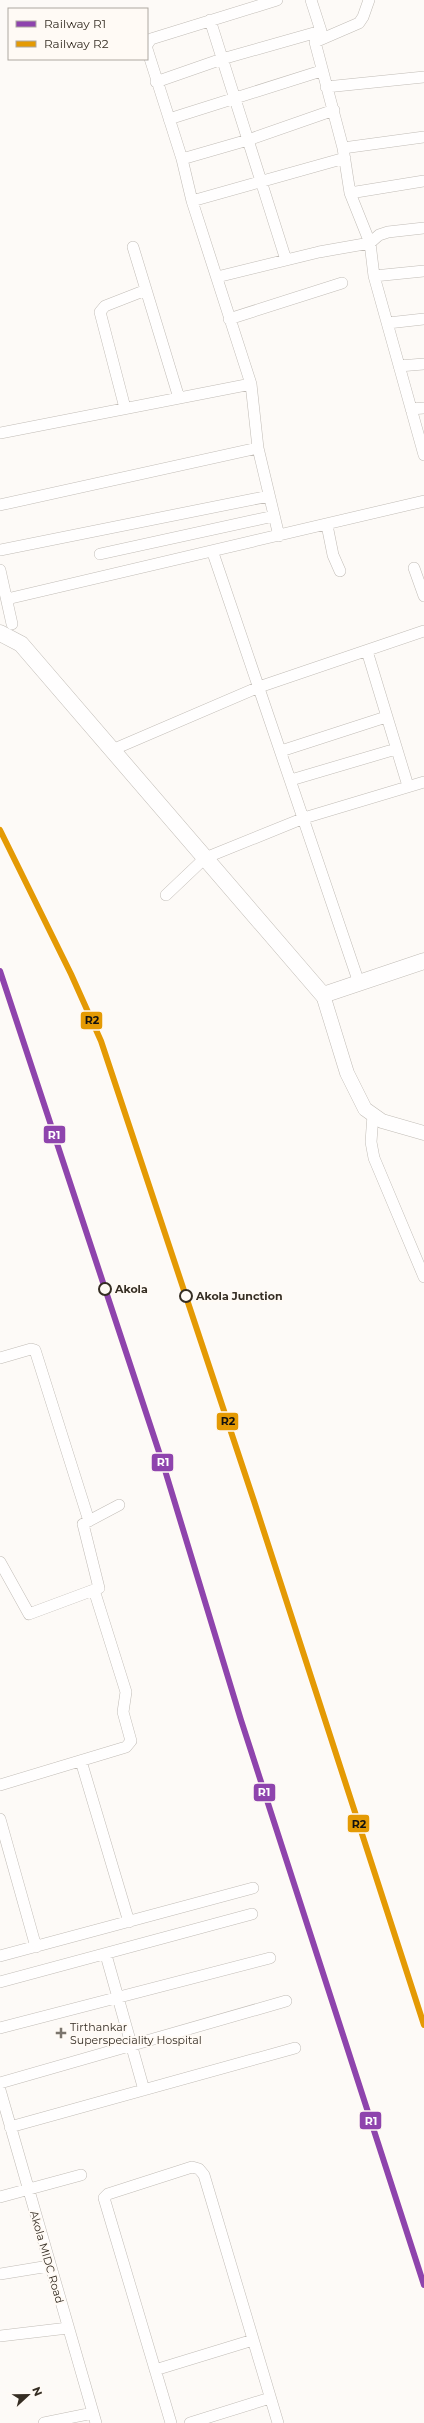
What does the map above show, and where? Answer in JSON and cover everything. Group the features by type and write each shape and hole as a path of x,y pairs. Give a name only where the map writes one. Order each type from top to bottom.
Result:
{"highway":[{"path":"6,628 206,858 322,995 424,961"}],"main road":[{"path":"322,995 347,1073 365,1110 382,1121 424,1133"}],"street":[{"path":"148,44 151,39 277,0"},
{"path":"311,0 321,31 315,42 321,71 334,110 344,153 350,192 370,243 374,276 424,455"},
{"path":"315,42 359,23 363,17 369,0"},
{"path":"210,20 236,97 286,260"},
{"path":"156,82 222,59 321,31"},
{"path":"148,53 156,82 182,159 192,201 251,384 258,448 279,536"},
{"path":"169,119 321,71"},
{"path":"326,87 424,77"},
{"path":"182,159 248,140 334,110"},
{"path":"192,201 262,182 344,153 424,137"},
{"path":"350,192 424,181"},
{"path":"217,277 286,260 370,243 379,235 388,232 424,228"},
{"path":"133,248 179,398"},
{"path":"374,276 424,271"},
{"path":"230,319 342,283"},
{"path":"125,408 100,312 105,306 146,290"},
{"path":"388,323 424,320"},
{"path":"399,366 424,364"},
{"path":"0,433 251,384"},
{"path":"411,409 424,408"},
{"path":"0,505 258,448"},
{"path":"0,550 269,496"},
{"path":"7,599 213,553 424,501"},
{"path":"100,554 274,516"},
{"path":"327,525 333,555 340,571"},
{"path":"213,553 359,983"},
{"path":"414,568 424,596"},
{"path":"0,570 7,599 6,628"},
{"path":"109,747 259,687 367,651 424,630"},
{"path":"367,651 408,786"},
{"path":"281,751 386,717"},
{"path":"291,780 396,749"},
{"path":"166,895 206,858 304,818 424,782"},
{"path":"373,1115 371,1142 374,1158 424,1277"},
{"path":"0,1358 31,1349 35,1350 89,1521"},
{"path":"0,1562 29,1614 94,1590 100,1585 83,1526 89,1521 120,1505"},
{"path":"0,1784 126,1747 131,1741 123,1712 126,1692 94,1590"},
{"path":"81,1761 129,1922"},
{"path":"0,1819 36,1947"},
{"path":"0,1956 253,1888"},
{"path":"0,1982 106,1955 252,1914"},
{"path":"106,1955 130,2046 144,2090"},
{"path":"0,2028 270,1958"},
{"path":"0,2083 286,2001"},
{"path":"10,2127 295,2048"},
{"name":"Akola MIDC Road","path":"0,2090 49,2266 94,2418"},
{"path":"172,2423 104,2198 108,2194 192,2167 199,2169 204,2175 278,2423"},
{"path":"0,2197 81,2175"},
{"path":"0,2274 49,2266"},
{"path":"0,2336 68,2328"},
{"path":"155,2370 252,2340"},
{"path":"190,2423 270,2398"},
{"path":"44,2423 94,2418"}],"rail line":[{"name":"R2","path":"0,830 71,974 101,1041 254,1501 424,2025"},
{"name":"R1","path":"0,971 164,1467 241,1720 424,2285"}],"place":[{"name":"Akola","path":"105,1289"},
{"name":"Akola Junction","path":"186,1296"},
{"name":"Tirthankar Superspeciality Hospital","path":"61,2033"}]}
